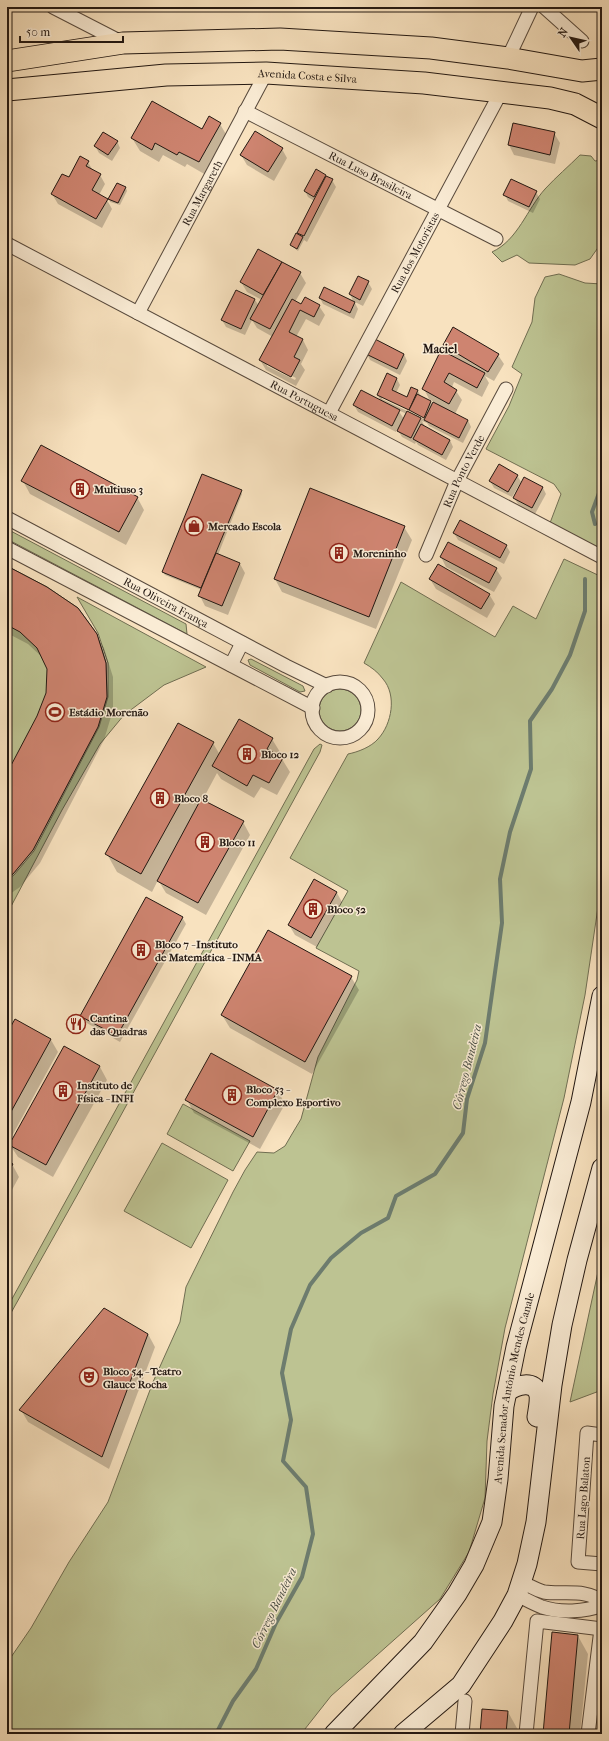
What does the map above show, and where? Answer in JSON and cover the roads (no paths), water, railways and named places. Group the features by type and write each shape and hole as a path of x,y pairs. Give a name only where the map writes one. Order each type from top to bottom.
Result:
{"main road":[{"path":"7,61 123,42 280,38 431,48 508,58 582,71 602,68"},
{"name":"Avenida Costa e Silva","path":"7,90 166,75 266,73 424,83 550,98 575,104 602,118"},
{"name":"Avenida Senador Antônio Mendes Canale","path":"334,1734 423,1642 457,1594 474,1565 492,1522 498,1479 504,1406 525,1311 581,1102 602,996"},
{"path":"402,1734 461,1685 503,1621 519,1589 527,1564 536,1522 552,1385 562,1325 577,1260 602,1168"},
{"path":"507,1392 517,1385 523,1384 533,1387 537,1391 539,1397 536,1426 538,1436 544,1447"}],"street":[{"path":"53,7 72,11 123,42"},
{"path":"508,58 532,7"},
{"path":"544,7 582,41"},
{"name":"Rua Margareth","path":"138,313 266,73"},
{"name":"Rua dos Motoristas","path":"329,414 501,92"},
{"name":"Rua Luso Brasileira","path":"245,111 438,208 496,239"},
{"name":"Rua Portuguesa","path":"7,244 602,557"},
{"name":"Rua Ponto Verde","path":"426,555 457,481 506,389"},
{"name":"Rua Oliveira França","path":"7,518 242,643 327,686"},
{"path":"7,548 313,708"},
{"path":"232,665 242,643"},
{"path":"343,682 352,685 365,697 368,705 368,714 365,723 360,730 344,738 335,738 320,730 315,722 313,708 315,698 327,686 334,683 343,682"},
{"name":"Rua Lago Balaton","path":"602,1435 587,1433 578,1562 602,1564"},
{"path":"519,1589 581,1594 595,1597 602,1602"},
{"path":"519,1589 542,1607 558,1610 586,1609 602,1605"},
{"path":"526,1734 536,1621 602,1629 588,1734"},
{"path":"462,1734 465,1701"}],"waterway":[{"name":"Córrego Bandeira","path":"595,524 592,512 602,485"},
{"name":"Córrego Bandeira","path":"216,1734 233,1701 256,1669 276,1623 302,1577 313,1534 306,1487 283,1461 291,1420 282,1373 291,1329 310,1285 331,1258 361,1233 388,1218 396,1196 435,1174 463,1133 467,1099 485,1043 502,923 500,879 510,832 531,769 530,721 552,689 570,655 585,611 585,579"}],"place":[{"name":"Multiuso 3","path":"80,489"},
{"name":"Mercado Escola","path":"194,526"},
{"name":"Moreninho","path":"339,553"},
{"name":"Estádio Morenão","path":"55,712"},
{"name":"Bloco 12","path":"247,754"},
{"name":"Bloco 8","path":"160,798"},
{"name":"Bloco 11","path":"205,842"},
{"name":"Bloco 52","path":"313,909"},
{"name":"Bloco 7 - Instituto de Matemática - INMA","path":"141,950"},
{"name":"Cantina das Quadras","path":"76,1024"},
{"name":"Instituto de Física - INFI","path":"63,1091"},
{"name":"Bloco 53 - Complexo Esportivo","path":"232,1095"},
{"name":"Bloco 54 - Teatro Glauce Rocha","path":"89,1377"}],"district":[{"name":"Maciel","path":"440,349"}]}
